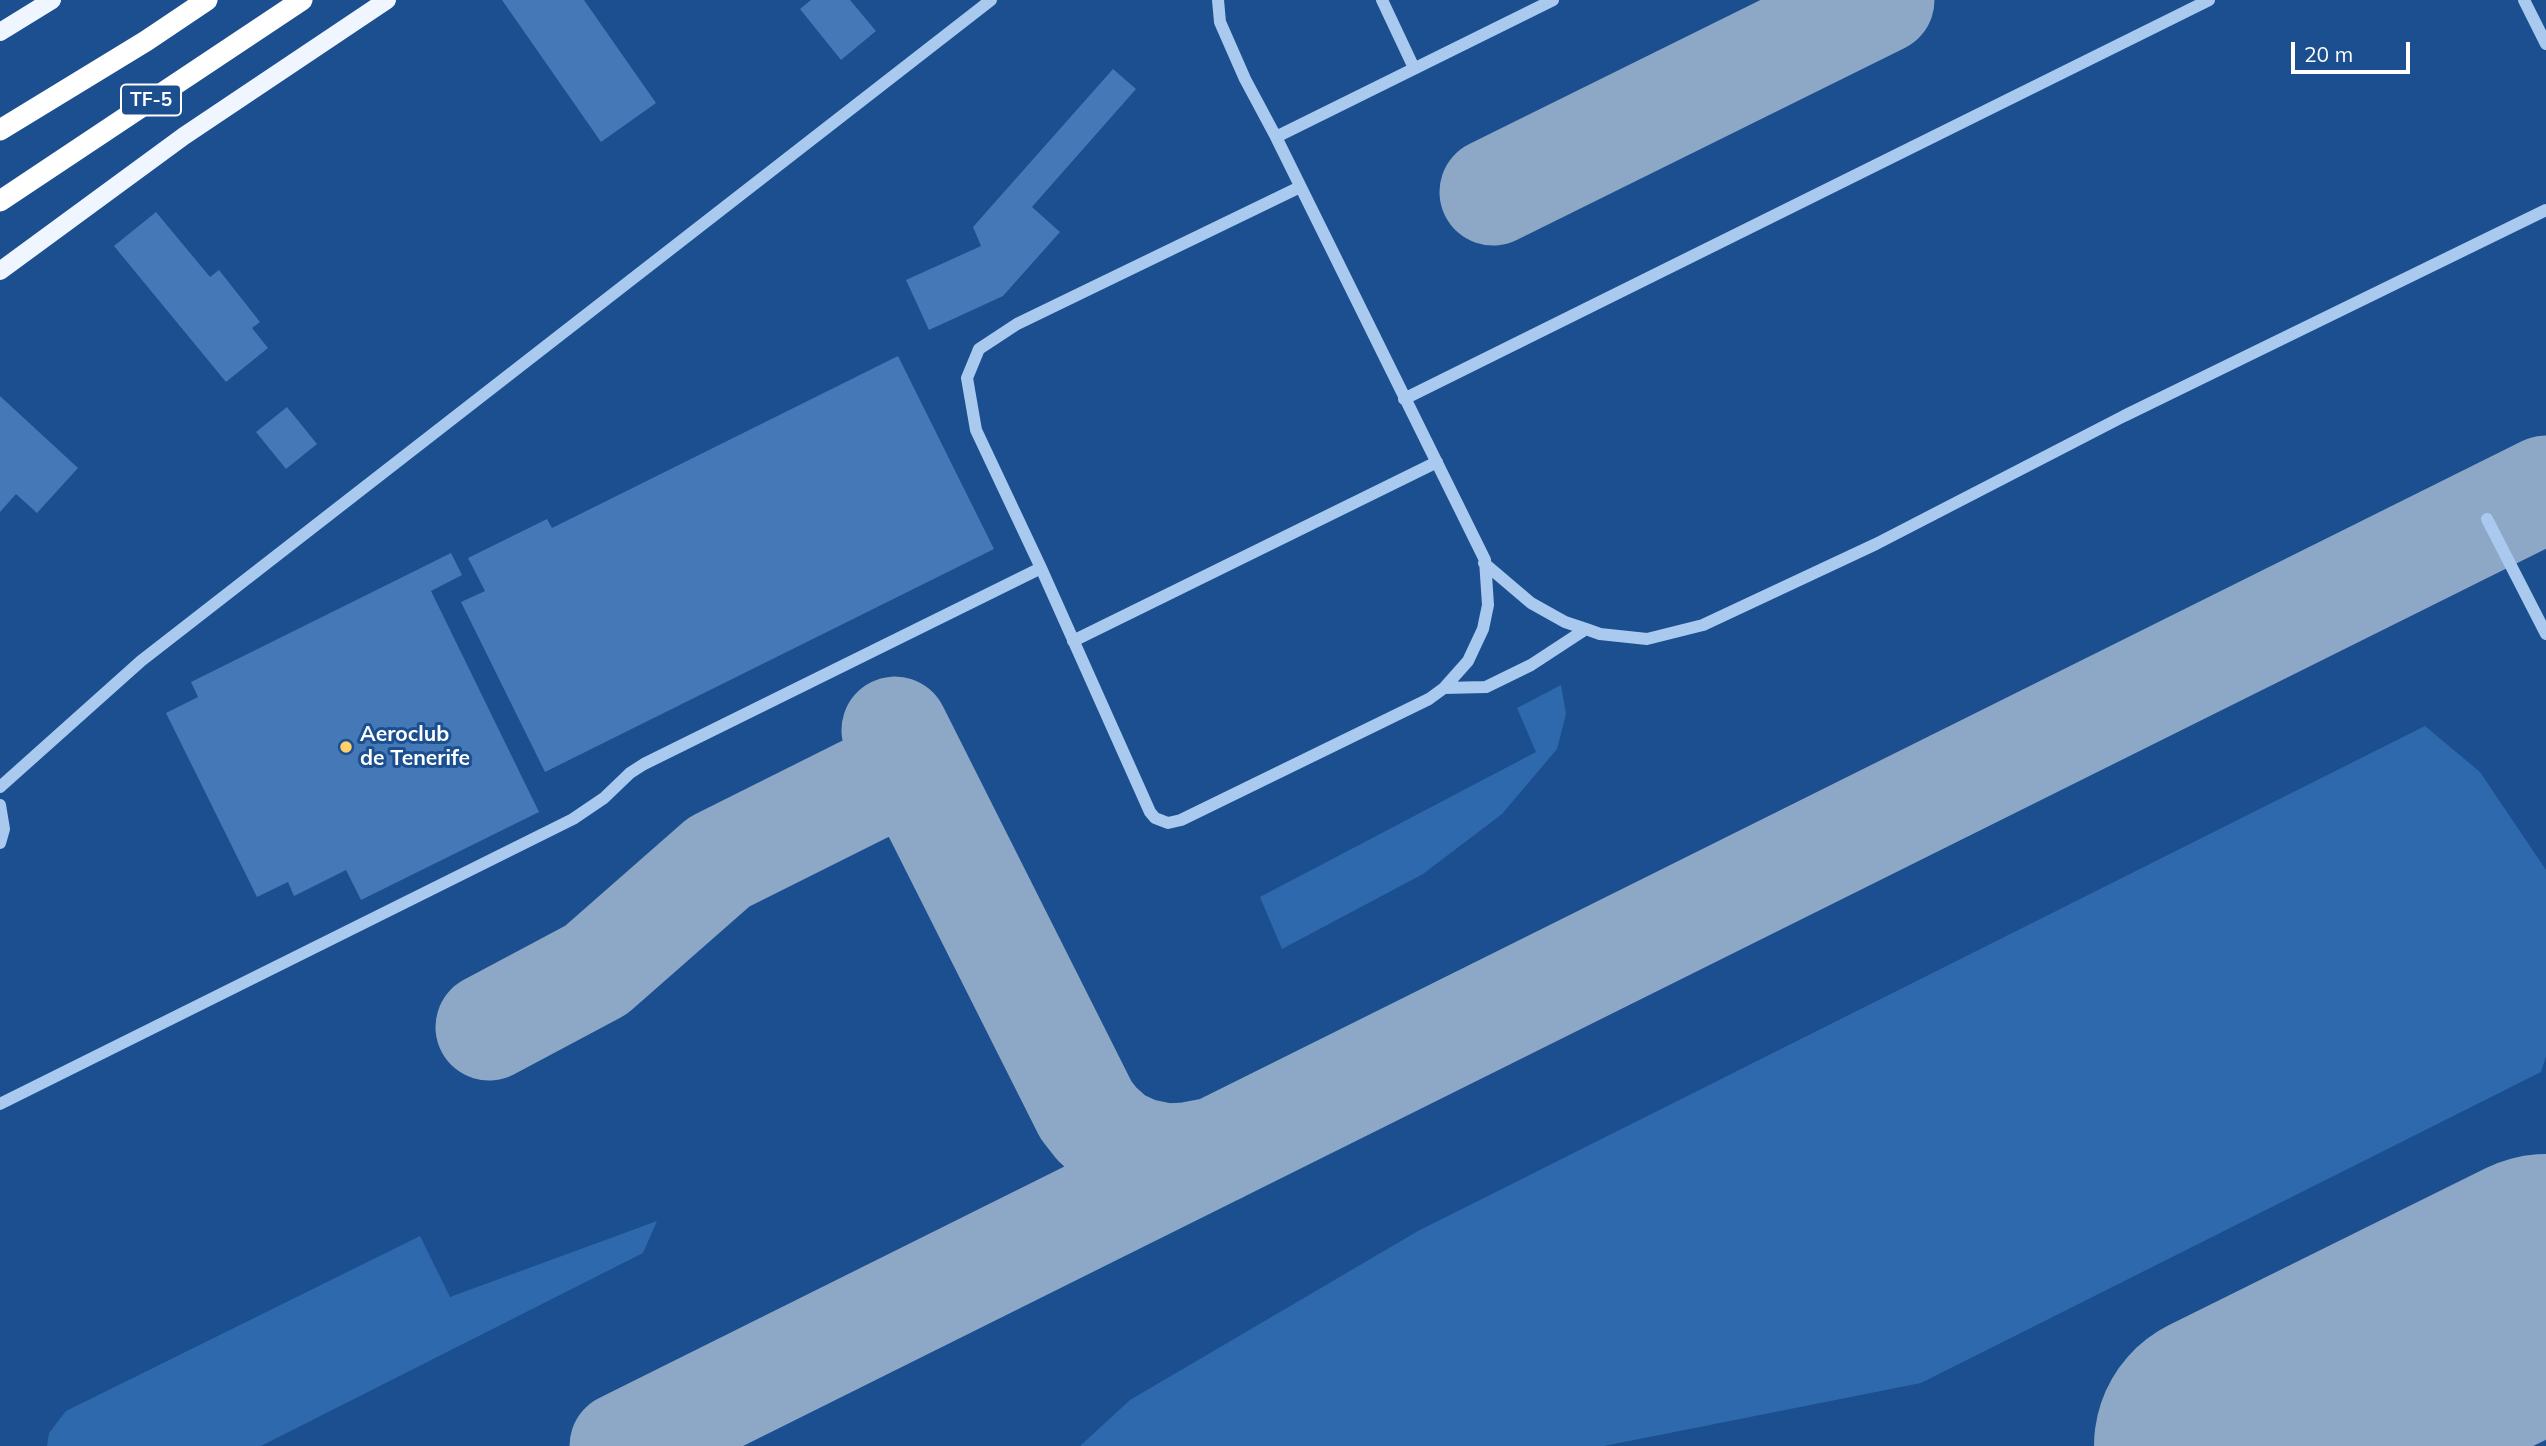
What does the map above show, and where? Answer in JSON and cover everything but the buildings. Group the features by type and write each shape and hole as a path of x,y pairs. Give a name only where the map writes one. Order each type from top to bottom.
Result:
{"highway":[{"name":"TF-5","path":"0,130 146,41 207,0"},
{"name":"TF-5","path":"0,201 302,0"}],"main road":[{"path":"0,32 52,0"},
{"path":"0,271 184,136 387,0"}],"street":[{"path":"0,787 141,661 991,0"},
{"path":"1218,0 1220,22 1245,79 1276,137 1437,462 1484,563 1488,606 1483,629 1468,661 1444,688 1404,711 1181,820 1168,823 1150,812 976,430 967,378 979,349 1017,324 1300,187"},
{"path":"1382,0 1415,68"},
{"path":"1276,137 1553,0"},
{"path":"1404,399 2209,0"},
{"path":"2524,0 2546,44"},
{"path":"1484,563 1531,603 1565,622 1600,634 1647,639 1703,625 1876,544 2124,416 2546,210"},
{"path":"1073,641 1437,462"},
{"path":"2487,519 2546,634"},
{"path":"0,1104 573,819 644,764 1041,568"},
{"path":"1444,688 1486,687 1531,665 1586,629"},
{"path":"0,805 4,829 0,843"}],"shaded area":[{"path":"1561,685 1566,714 1557,749 1502,814 1423,874 1282,949 1260,897 1536,752 1517,708"},
{"path":"2425,726 2480,772 2546,870 2546,1056 2541,1072 1921,1383 1604,1446 1080,1446 1130,1400 1418,1231"},
{"path":"657,1221 643,1253 261,1446 47,1446 49,1433 66,1411 420,1236 450,1297"}],"taxiway":[{"path":"1493,192 1881,0"},
{"path":"623,1446 2546,489"},
{"path":"895,730 1086,1110 1116,1141 1138,1151 1166,1157 1218,1150"},
{"path":"489,1027 596,970 719,862 873,785 890,779 920,790 933,807"},
{"path":"2219,1446 2244,1439"}],"runway":[{"path":"2229,1446 2546,1289"}],"place":[{"name":"Aeroclub de Tenerife","path":"346,747"}]}
